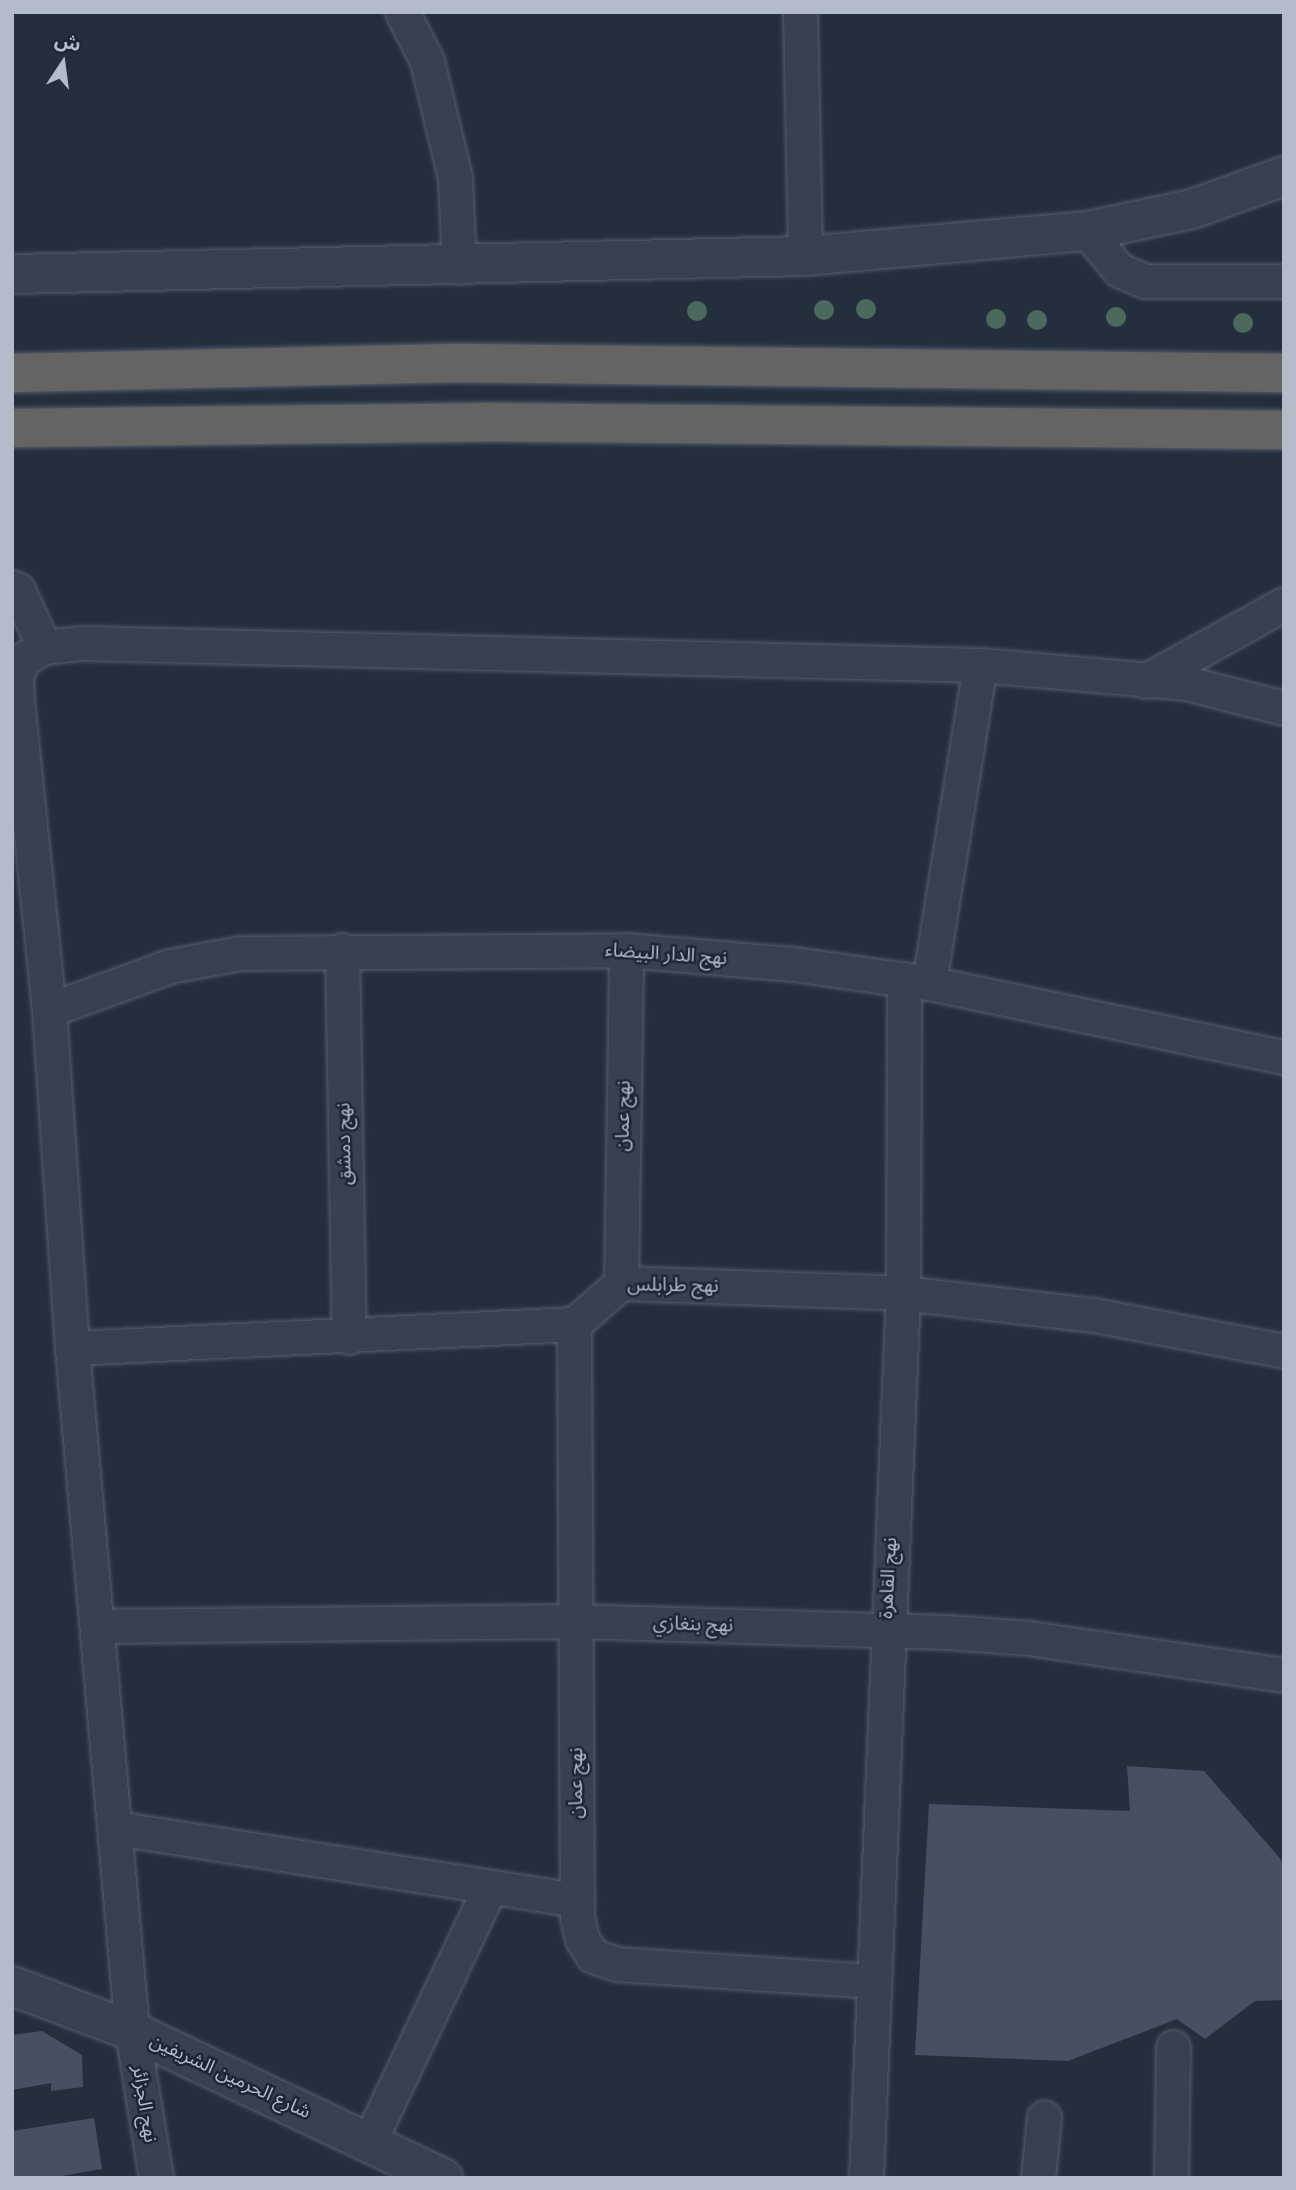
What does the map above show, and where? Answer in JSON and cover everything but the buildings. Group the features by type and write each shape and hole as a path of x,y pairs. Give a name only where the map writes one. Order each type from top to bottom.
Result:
{"highway":[{"path":"12,373 455,363 1284,373"},
{"path":"12,428 486,422 1284,429"}],"street":[{"path":"402,12 427,61 455,178 459,267"},
{"path":"800,12 805,256"},
{"path":"12,274 459,267 805,256 1087,231 1192,209 1284,176"},
{"path":"1087,231 1119,270 1145,281 1284,281"},
{"path":"12,587 18,590 44,647 83,643 980,665 1186,683 1284,708"},
{"path":"1145,681 1284,604"},
{"name":"نهج الجزائر","path":"44,647 23,659 16,676 49,1010 72,1348 100,1626 132,2031 156,2178"},
{"name":"نهج القاهرة","path":"866,2178 887,1631 917,981 980,665"},
{"name":"نهج الدار البيضاء","path":"49,1010 170,966 240,953 342,950 626,950 917,981 1284,1057"},
{"name":"نهج دمشق","path":"342,950 348,1337"},
{"name":"نهج عمان","path":"621,1283 626,950"},
{"name":"نهج طرابلس","path":"574,1324 621,1283 904,1293 1094,1315 1284,1350"},
{"path":"72,1348 348,1337 574,1324"},
{"name":"نهج عمان","path":"574,1324 578,1900 582,1939 593,1956 617,1964 874,1981"},
{"name":"نهج بنغازي","path":"100,1626 575,1621 887,1631 1028,1638 1284,1675"},
{"path":"116,1828 578,1900"},
{"path":"369,2142 490,1887"},
{"name":"شارع الحرمين الشريفين","path":"12,1986 132,2031 443,2178"},
{"path":"1171,2178 1173,2047"},
{"path":"1038,2178 1044,2118"}]}
